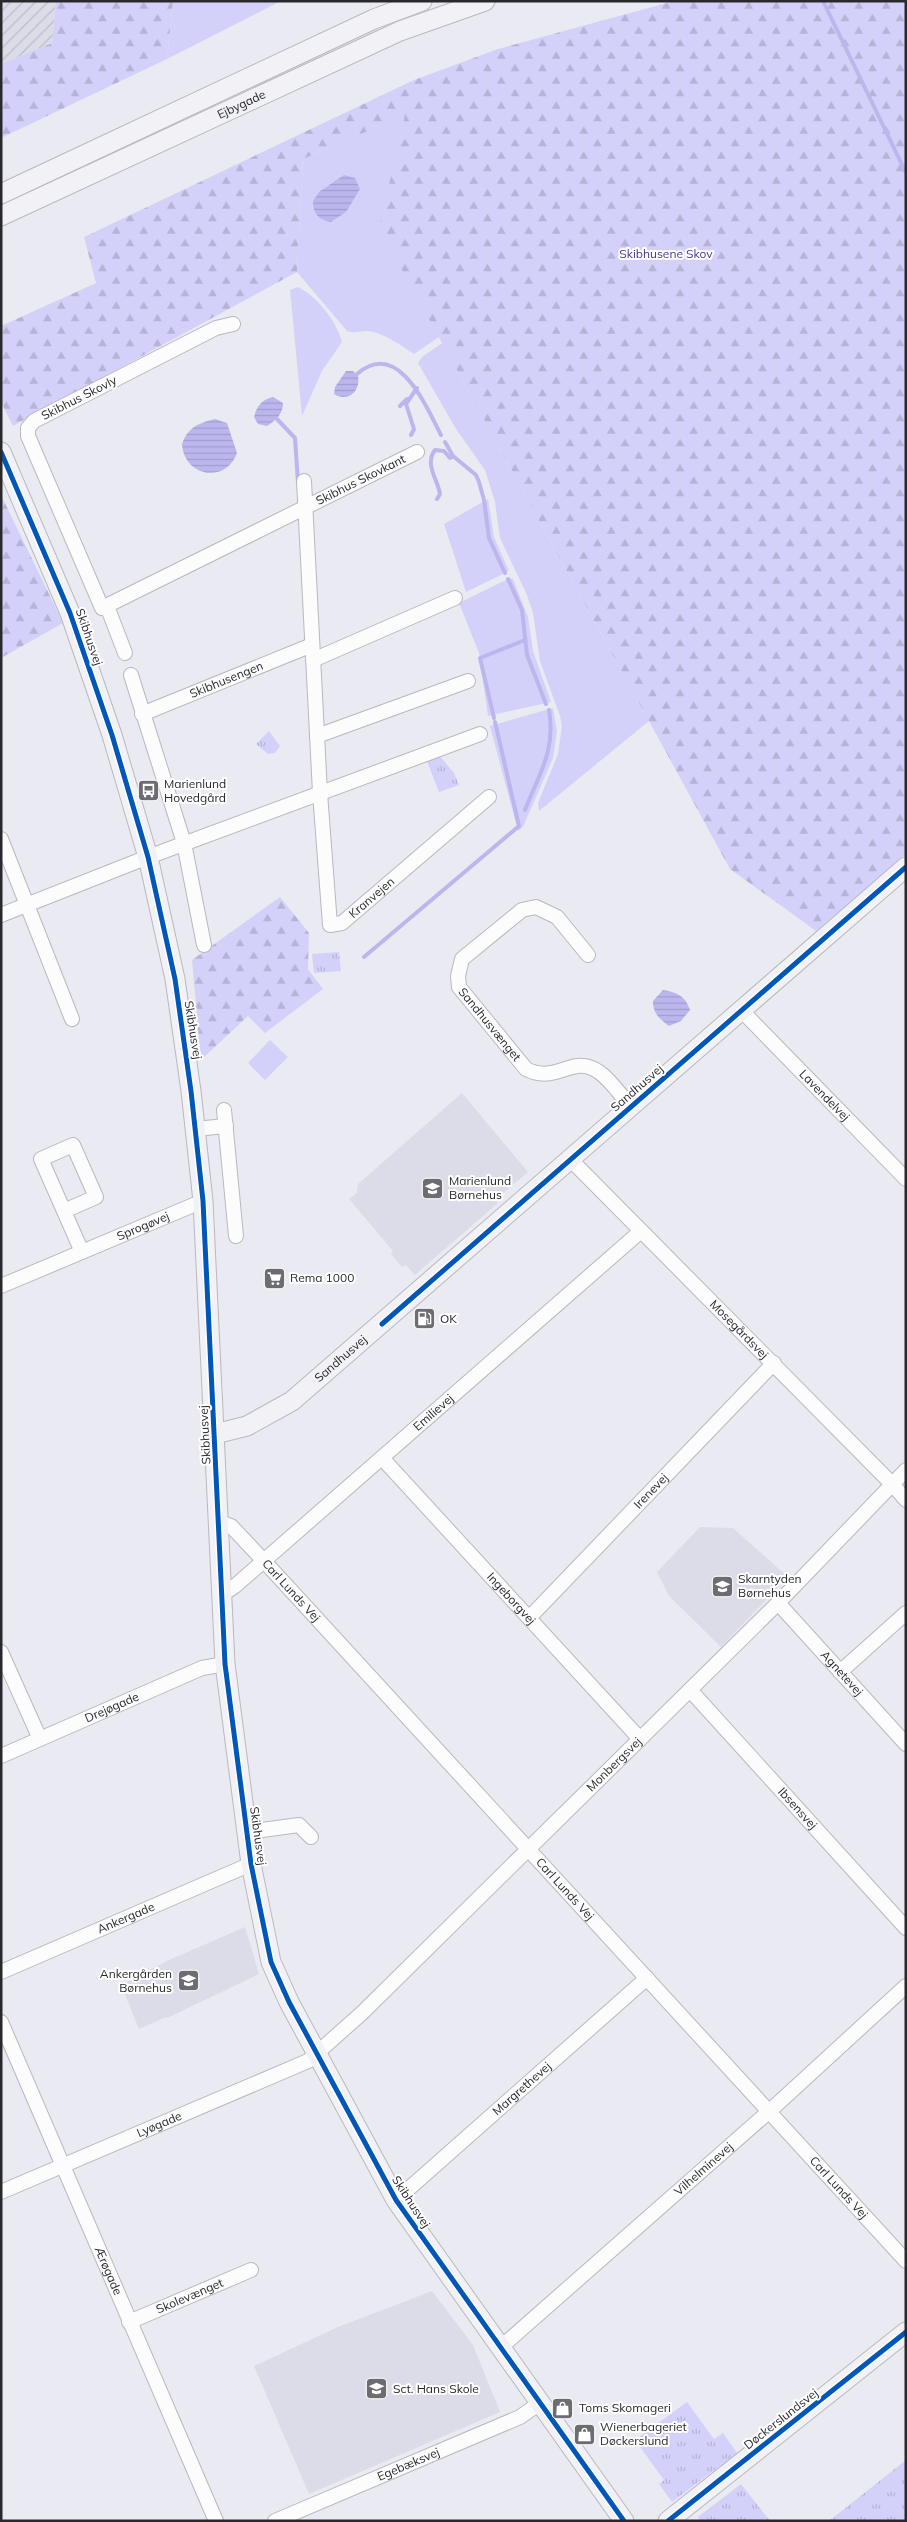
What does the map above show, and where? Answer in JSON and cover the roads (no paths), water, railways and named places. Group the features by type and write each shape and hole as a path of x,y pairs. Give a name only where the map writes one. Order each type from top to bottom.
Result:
{"street":[{"name":"Ejbygade","path":"1,194 374,19 422,1"},
{"name":"Ejbygade","path":"1,216 341,56 400,31 485,1"},
{"name":"Skibhus Skovly","path":"125,653 107,606 102,608 28,436 28,428 34,421 216,328 233,324"},
{"name":"Skibhusvej","path":"1,452 70,613 112,735 148,856 175,979 203,1201 220,1522 225,1664 252,1864 271,1962 289,2002 396,2200 624,2521"},
{"name":"Skibhus Skovkant","path":"305,509 417,452"},
{"name":"Kranvejen","path":"304,481 320,793 330,925 342,923 489,798"},
{"path":"107,606 305,509"},
{"path":"313,660 455,598"},
{"name":"Skibhusengen","path":"142,714 312,645"},
{"path":"131,675 184,843 204,945"},
{"path":"317,736 468,681"},
{"path":"1,915 148,856 480,734"},
{"path":"1,839 72,1019"},
{"name":"Sandhusvej","path":"215,1434 247,1426 292,1401 906,868"},
{"name":"Sandhusvænget","path":"588,955 557,917 536,907 522,910 462,959 458,976 459,987 526,1069 535,1074 547,1075 578,1065 591,1067 600,1072 631,1107"},
{"name":"Lavendelvej","path":"742,1011 906,1179"},
{"path":"224,1110 236,1236"},
{"path":"195,1129 226,1126"},
{"path":"64,1211 96,1197 73,1145 41,1159 82,1252"},
{"name":"Mosegårdsvej","path":"570,1159 774,1363 906,1500"},
{"name":"Sprogøvej","path":"1,1286 203,1201"},
{"name":"Emilievej","path":"223,1594 264,1561 642,1231"},
{"name":"Irenevej","path":"529,1618 774,1363"},
{"name":"Ingeborgvej","path":"382,1458 640,1739"},
{"name":"Monbergsvej","path":"317,2055 337,2038 778,1603 906,1470"},
{"name":"Carl Lunds Vej","path":"220,1522 231,1526 264,1561 530,1848 906,2261"},
{"name":"Agnetevej","path":"778,1603 906,1744"},
{"path":"840,1672 906,1613"},
{"path":"1,1652 40,1739"},
{"name":"Drejøgade","path":"1,1756 202,1668 225,1664"},
{"name":"Ibsensvej","path":"690,1690 906,1928"},
{"name":"Skibhusvej","path":"248,1832 299,1825 311,1837"},
{"name":"Ankergade","path":"1,1972 252,1864"},
{"name":"Margrethevej","path":"396,2200 647,1978"},
{"name":"Vilhelminevej","path":"500,2348 906,1986"},
{"name":"Ærøgade","path":"1,2022 216,2521"},
{"name":"Lyøgade","path":"1,2192 308,2061 317,2055"},
{"name":"Skolevænget","path":"129,2322 251,2270"},
{"name":"Døckerslundsvej","path":"668,2521 906,2332"},
{"name":"Egebæksvej","path":"275,2521 520,2417 540,2403"}],"waterway":[{"path":"823,1 906,173"},
{"path":"357,374 372,365 385,364 398,370 419,393 441,435"},
{"path":"411,435 414,429 406,404 417,388"},
{"path":"400,406 407,399"},
{"path":"277,419 295,438 298,483"},
{"path":"445,442 453,456 476,475 484,500 489,538 505,573"},
{"path":"437,499 440,494 431,466 432,455 435,450 444,451 450,458 453,456"},
{"path":"508,579 522,610 527,655 546,704"},
{"path":"494,718 480,658 525,640"},
{"path":"525,810 541,773 548,750 551,725 549,710"},
{"path":"364,957 519,826 495,722"}],"place":[{"name":"Marienlund Hovedgård","path":"148,791"},
{"name":"Marienlund Børnehus","path":"433,1188"},
{"name":"Rema 1000","path":"274,1278"},
{"name":"OK","path":"424,1319"},
{"name":"Skarntyden Børnehus","path":"722,1586"},
{"name":"Ankergården Børnehus","path":"188,1981"},
{"name":"Sct. Hans Skole","path":"377,2389"},
{"name":"Toms Skomageri","path":"563,2408"},
{"name":"Wienerbageriet Døckerslund","path":"584,2434"}],"park label":[{"name":"Skibhusene Skov","path":"666,254"}]}
